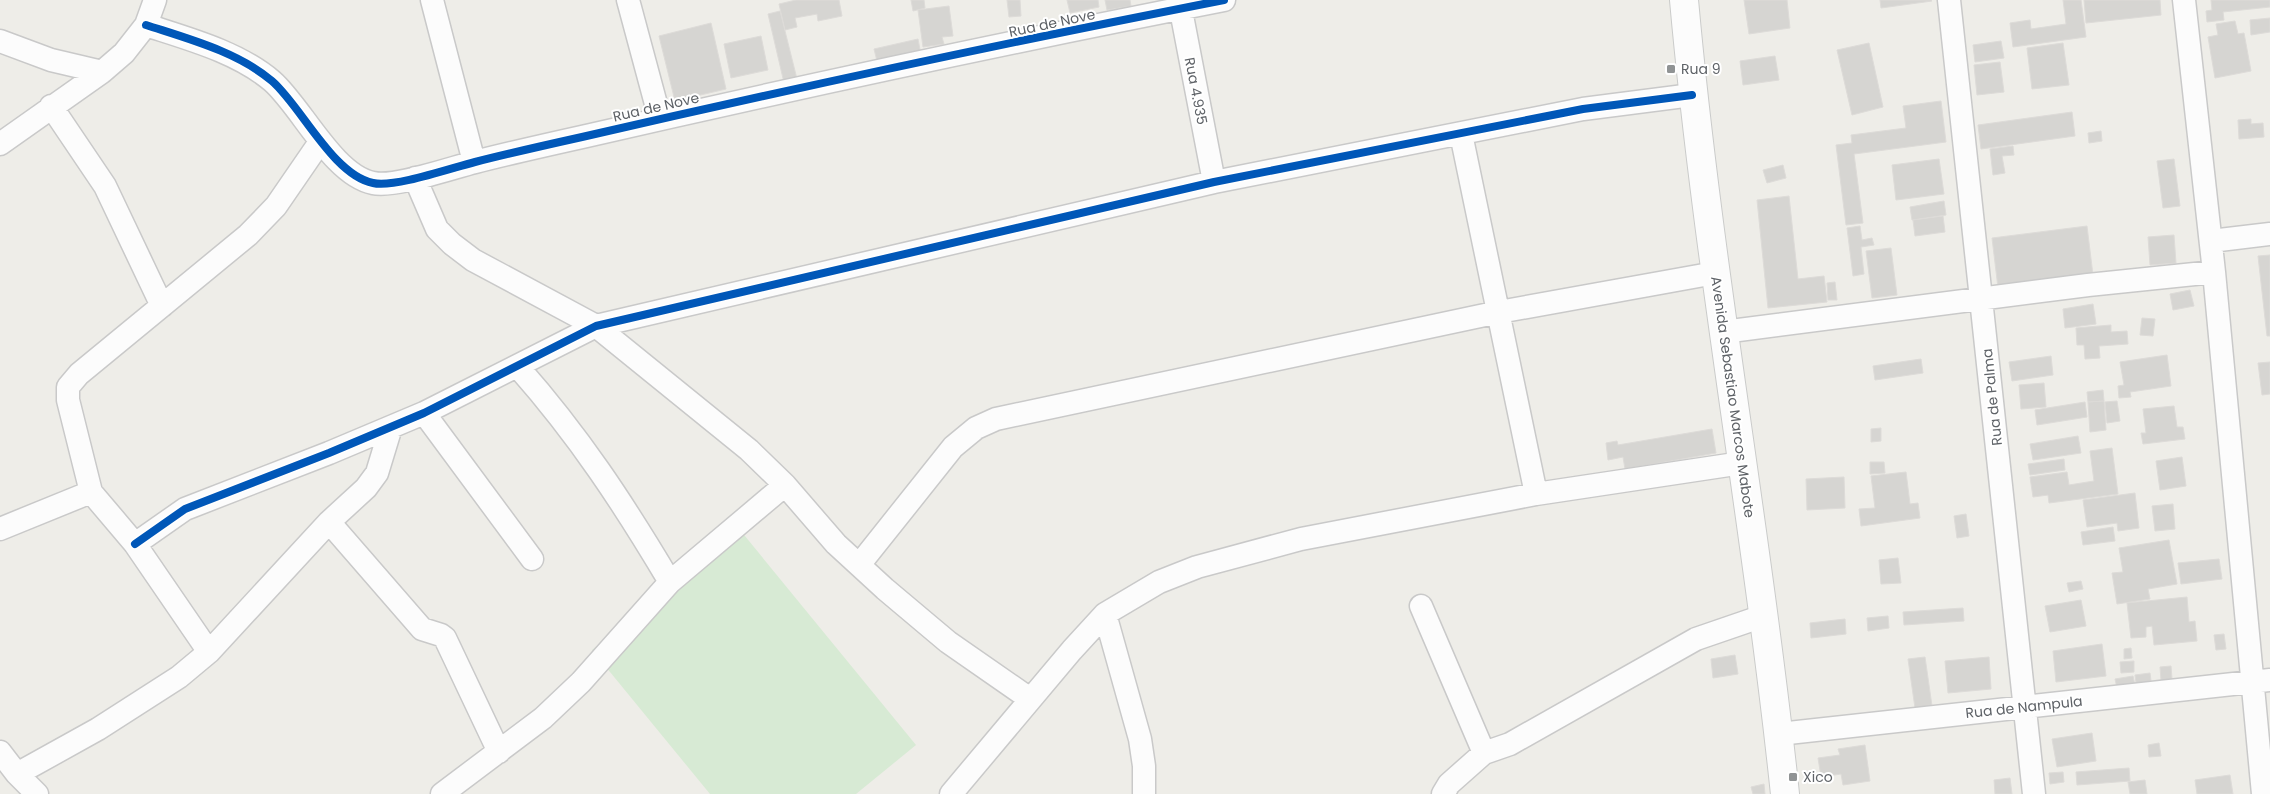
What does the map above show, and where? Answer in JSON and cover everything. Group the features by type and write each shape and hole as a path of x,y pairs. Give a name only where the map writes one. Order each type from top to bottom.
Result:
{"main road":[{"name":"Avenida Sebastiao Marcos Mabote","path":"1684,0 1692,95 1763,616 1785,794"}],"street":[{"path":"0,144 51,106 102,72 124,53 146,25 155,0"},
{"path":"432,0 474,162"},
{"path":"628,0 660,119"},
{"name":"Rua de Nove","path":"146,25 230,54 259,72 284,94 320,142 356,176 374,184 415,178 474,162 660,119 1179,4 1224,0"},
{"name":"Rua de Palma","path":"1949,0 2023,707 2034,794"},
{"path":"2184,0 2262,681 2264,794"},
{"name":"Rua 4.935","path":"1179,4 1214,182"},
{"path":"0,41 51,60 102,72"},
{"path":"135,544 185,509 424,413 596,326 1214,182 1584,110 1692,95"},
{"path":"51,106 105,186 162,306"},
{"path":"1461,134 1536,494"},
{"path":"209,652 135,544 91,492 68,400 68,387 79,374 248,235 276,206 320,142"},
{"path":"415,178 437,229 452,244 480,264 596,326 749,450 785,485 836,544 948,642 1030,699"},
{"path":"2211,241 2270,234"},
{"path":"1723,332 1981,298 2214,272"},
{"path":"860,565 953,447 976,428 996,419 1499,312 1715,273"},
{"path":"518,367 554,407 593,459 629,513 670,582"},
{"path":"424,413 532,559"},
{"path":"17,774 98,729 179,676 209,652 329,522 366,488 377,473 391,427"},
{"path":"951,794 1030,699 1105,614 1159,582 1197,567 1301,539 1536,494 1742,463"},
{"path":"442,794 543,718 581,682 670,582 785,485"},
{"path":"0,529 91,492"},
{"path":"329,522 422,630 441,635 445,638 499,752"},
{"path":"1421,606 1484,753"},
{"path":"1105,614 1140,739 1144,766 1144,794"},
{"path":"1443,794 1449,784 1484,753 1510,744 1696,639 1763,616"},
{"name":"Rua de Nampula","path":"1778,734 2262,681"},
{"path":"0,752 17,774 37,794"}],"green space":[{"path":"740,530 916,745 856,794 710,794 592,650"}],"building":[{"path":"796,0 839,0 842,16 818,21 817,14 795,18 797,27 785,30 779,4"},
{"path":"911,0 924,0 925,8 913,11"},
{"path":"1007,0 1020,0 1021,16 1009,17"},
{"path":"1067,0 1098,0 1099,7 1070,13"},
{"path":"1105,0 1130,0 1131,6 1107,10"},
{"path":"1744,0 1787,0 1790,28 1749,34"},
{"path":"1880,0 1931,0 1932,1 1881,8"},
{"path":"2063,0 2081,0 2086,37 2013,47 2010,23 2030,20 2031,29 2066,24"},
{"path":"2084,0 2160,0 2161,15 2086,23"},
{"path":"2211,0 2270,0 2270,7 2223,12 2224,20 2207,22 2206,11 2212,10"},
{"path":"949,6 953,36 942,37 944,44 923,47 918,10"},
{"path":"780,11 798,83 785,87 768,14"},
{"path":"2270,18 2270,32 2251,35 2250,20"},
{"path":"2235,21 2238,34 2244,33 2251,71 2215,78 2208,37 2218,35 2216,24"},
{"path":"711,23 726,89 675,101 659,36"},
{"path":"761,36 768,70 731,78 724,44"},
{"path":"918,39 921,55 878,65 874,49"},
{"path":"2001,41 2004,58 1975,62 1973,45"},
{"path":"1869,43 1883,107 1852,115 1837,50"},
{"path":"2063,43 2069,85 2032,89 2027,48"},
{"path":"1775,56 1779,80 1743,85 1740,61"},
{"path":"2000,62 2004,92 1977,95 1974,65"},
{"path":"1941,101 1946,142 1854,154 1863,223 1846,225 1836,145 1852,143 1851,135 1906,128 1903,106"},
{"path":"2072,112 2075,136 1981,149 1978,125"},
{"path":"2251,119 2251,124 2263,123 2264,137 2239,139 2238,120"},
{"path":"2101,131 2102,141 2089,143 2088,133"},
{"path":"2013,146 2014,155 2002,156 2005,173 1993,175 1990,149"},
{"path":"1939,159 1944,194 1896,200 1892,165"},
{"path":"2174,159 2180,206 2163,208 2157,161"},
{"path":"1783,165 1786,178 1767,183 1763,170"},
{"path":"1789,196 1798,279 1824,276 1827,302 1768,308 1757,200"},
{"path":"1944,201 1946,215 1912,220 1910,207"},
{"path":"1943,216 1945,232 1915,236 1913,220"},
{"path":"1860,226 1862,240 1872,238 1874,245 1861,247 1864,274 1853,276 1847,228"},
{"path":"2087,226 2093,275 1998,288 1992,238"},
{"path":"2174,235 2176,263 2150,265 2148,237"},
{"path":"1891,248 1897,295 1872,298 1866,251"},
{"path":"2270,255 2270,336 2267,336 2258,256"},
{"path":"1835,282 1837,300 1828,300 1827,283"},
{"path":"2190,290 2194,306 2173,310 2170,294"},
{"path":"2093,304 2096,324 2065,328 2063,309"},
{"path":"2142,318 2155,319 2153,336 2140,335"},
{"path":"2111,325 2111,332 2127,331 2128,344 2099,346 2100,358 2085,359 2084,345 2077,345 2076,328"},
{"path":"2167,355 2171,386 2130,392 2131,397 2119,398 2118,386 2124,385 2120,362"},
{"path":"2051,356 2053,375 2012,381 2009,362"},
{"path":"1921,359 1923,373 1875,380 1873,366"},
{"path":"2270,362 2270,394 2262,395 2258,363"},
{"path":"2044,383 2046,407 2021,409 2019,385"},
{"path":"2103,390 2104,401 2088,402 2087,392"},
{"path":"2104,401 2106,430 2090,432 2088,402"},
{"path":"2117,401 2120,421 2107,423 2105,402"},
{"path":"2085,402 2087,417 2037,425 2035,410"},
{"path":"2174,406 2177,427 2183,427 2185,439 2143,444 2141,433 2146,433 2143,409"},
{"path":"1881,428 1881,441 1871,442 1871,429"},
{"path":"1712,429 1716,453 1625,469 1623,457 1608,460 1606,443 1617,441 1618,445"},
{"path":"2078,436 2081,453 2033,460 2030,444"},
{"path":"2112,448 2118,494 2049,503 2048,495 2033,497 2030,477 2067,472 2069,485 2094,481 2090,451"},
{"path":"2182,457 2186,486 2160,490 2156,461"},
{"path":"2064,459 2065,470 2030,475 2028,464"},
{"path":"1870,462 1884,462 1885,473 1870,474"},
{"path":"1906,472 1910,504 1918,503 1920,518 1861,526 1859,509 1875,508 1871,476"},
{"path":"1844,477 1845,508 1807,510 1806,479"},
{"path":"2135,493 2139,528 2118,531 2117,523 2087,527 2083,500"},
{"path":"2173,504 2175,529 2155,531 2152,506"},
{"path":"1966,514 1969,536 1957,538 1954,516"},
{"path":"2113,527 2115,541 2083,545 2081,532"},
{"path":"2169,540 2177,584 2148,589 2150,599 2117,604 2112,573 2123,572 2119,548"},
{"path":"1898,558 1901,583 1881,584 1879,560"},
{"path":"2219,559 2222,579 2181,584 2178,563"},
{"path":"2081,581 2083,589 2069,592 2067,583"},
{"path":"2187,597 2189,622 2195,621 2197,641 2154,645 2152,626 2146,627 2146,637 2131,638 2127,603"},
{"path":"2081,600 2086,626 2050,632 2045,606"},
{"path":"1963,608 1964,621 1904,625 1903,612"},
{"path":"1888,616 1889,628 1868,631 1867,618"},
{"path":"1845,619 1846,634 1811,638 1810,623"},
{"path":"2224,634 2226,649 2216,650 2214,635"},
{"path":"2102,644 2106,676 2056,682 2053,651"},
{"path":"2131,648 2132,658 2124,659 2124,649"},
{"path":"1735,655 1738,674 1713,678 1711,659"},
{"path":"1925,657 1932,706 1915,708 1908,659"},
{"path":"1989,657 1991,689 1948,693 1945,661"},
{"path":"2134,661 2134,672 2121,673 2120,662"},
{"path":"2171,666 2172,679 2161,680 2160,667"},
{"path":"2150,673 2151,681 2136,683 2135,675"},
{"path":"2133,676 2135,685 2117,688 2115,679"},
{"path":"2092,733 2096,761 2057,767 2052,739"},
{"path":"2159,743 2161,756 2149,757 2148,745"},
{"path":"1865,745 1870,781 1843,785 1841,774 1821,777 1818,758 1840,755 1838,749"},
{"path":"2129,768 2130,781 2077,785 2076,772"},
{"path":"2063,772 2064,782 2050,784 2049,773"},
{"path":"2230,775 2233,794 2197,794 2195,780"},
{"path":"2010,778 2012,794 1995,794 1994,780"},
{"path":"2145,780 2147,794 2130,794 2128,782"},
{"path":"1764,784 1765,794 1753,794 1751,787"}],"cycle path":[{"path":"146,25 212,47 259,71 283,92 331,154 344,167 358,177 373,183 382,184 408,180 515,152 822,83 1224,0"},
{"path":"135,544 185,509 329,453 424,413 596,326 1214,182 1583,109 1692,95"}],"place":[{"name":"Rua 9","path":"1671,69"},
{"name":"Xico","path":"1793,777"}]}
